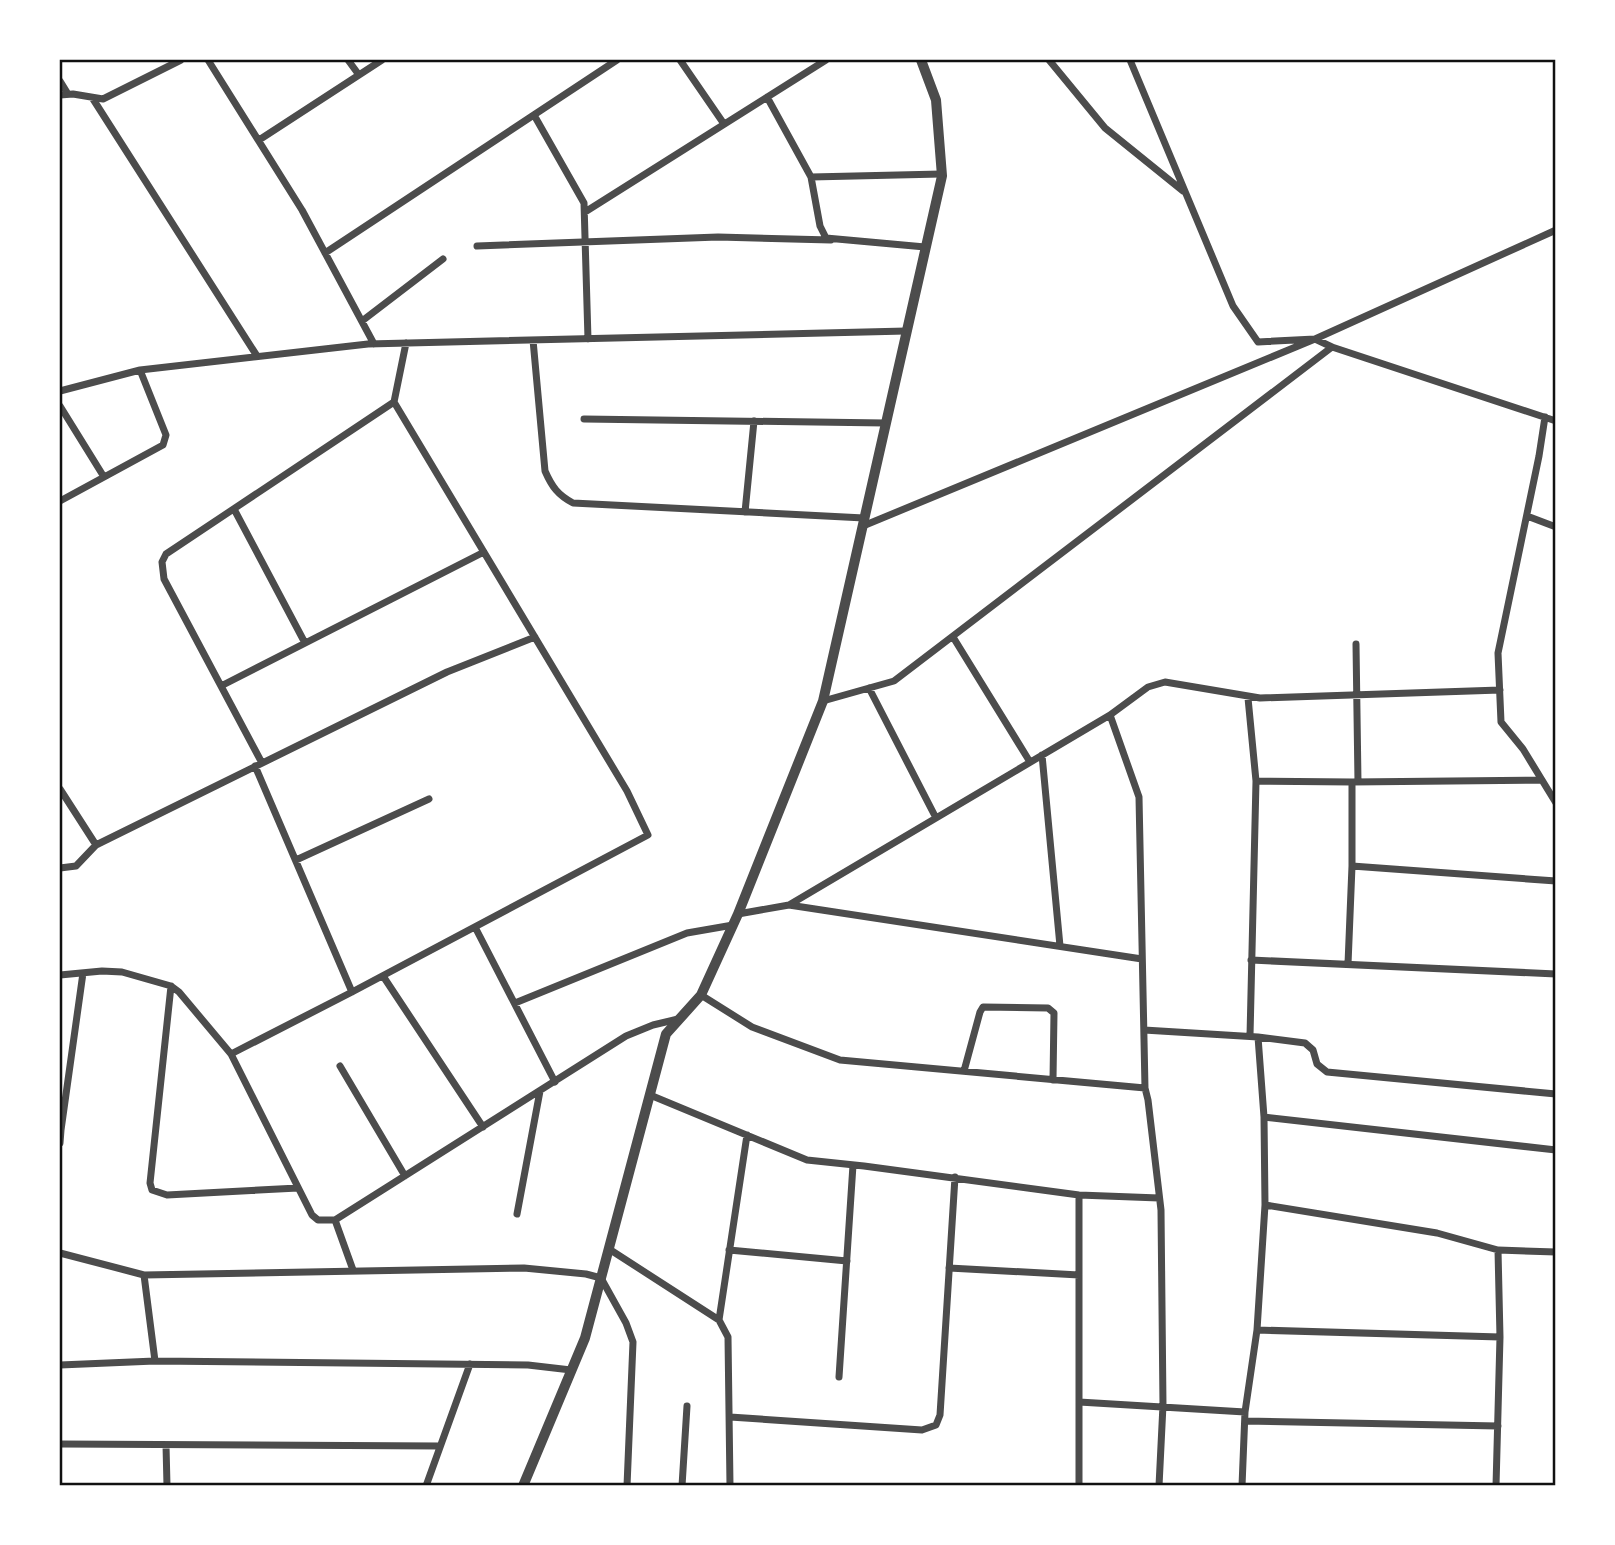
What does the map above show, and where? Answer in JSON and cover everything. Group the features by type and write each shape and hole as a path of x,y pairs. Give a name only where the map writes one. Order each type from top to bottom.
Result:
{"street":[{"path":"60,81 64,94 93,99 113,95 181,60"},
{"path":"208,60 302,210 374,344"},
{"path":"348,60 359,75"},
{"path":"259,141 382,60"},
{"path":"325,253 617,60"},
{"path":"680,60 724,124"},
{"path":"585,212 826,60"},
{"path":"523,1486 585,1338 666,1034 701,995 736,919 823,701 942,174 936,100 921,60"},
{"path":"1049,60 1105,128 1186,193"},
{"path":"1130,60 1233,306 1258,342 1315,338 1332,347 1556,421"},
{"path":"767,97 811,177 822,233 831,240"},
{"path":"93,99 257,356"},
{"path":"534,115 581,194 585,212 588,339"},
{"path":"811,177 942,174"},
{"path":"533,340 545,471 560,496 573,503 745,512 863,522 1315,338 1556,230"},
{"path":"477,246 718,237 831,240 925,247"},
{"path":"362,321 443,259"},
{"path":"60,391 140,370 374,344 906,331"},
{"path":"232,1054 648,835 627,791 394,402 406,343"},
{"path":"823,701 894,681 1332,347"},
{"path":"60,501 163,445 166,435 140,370"},
{"path":"352,992 259,765 221,685 164,579 162,562 166,554 394,402"},
{"path":"60,406 104,477"},
{"path":"1545,417 1498,653 1501,722 1523,749 1556,803"},
{"path":"584,419 885,423"},
{"path":"745,512 754,421"},
{"path":"234,509 305,643"},
{"path":"1527,516 1556,527"},
{"path":"221,685 484,552"},
{"path":"60,868 76,866 96,845 447,672 535,637"},
{"path":"953,637 1030,762"},
{"path":"1348,964 1355,782 1356,644"},
{"path":"515,1003 687,933 789,905 1110,715 1156,683 1165,682 1248,698 1500,690"},
{"path":"869,688 936,818"},
{"path":"1242,1486 1245,1412 1257,1330 1265,1205 1264,1116 1254,1037 1251,960 1256,780 1248,698"},
{"path":"1110,715 1139,797 1145,1088 1159,1198 1163,1405 1159,1486"},
{"path":"1041,755 1060,946"},
{"path":"1256,780 1541,780"},
{"path":"60,789 96,845"},
{"path":"296,860 429,799"},
{"path":"1352,866 1556,881"},
{"path":"789,905 1143,959"},
{"path":"475,927 555,1082"},
{"path":"1251,960 1556,974"},
{"path":"60,975 122,972 171,986 179,992 232,1054 298,1188 312,1215 318,1220 335,1220 626,1037 653,1025 680,1019"},
{"path":"60,1143 83,973"},
{"path":"383,976 483,1127"},
{"path":"171,986 150,1182 152,1189 167,1195 298,1188"},
{"path":"701,995 752,1027 840,1059 1145,1088"},
{"path":"964,1071 980,1012 984,1007 1048,1008 1054,1013 1053,1080"},
{"path":"1144,1030 1305,1043 1313,1050 1317,1064 1327,1072 1556,1094"},
{"path":"340,1066 405,1176"},
{"path":"517,1214 540,1091"},
{"path":"650,1095 807,1160 1079,1195 1159,1198"},
{"path":"1264,1116 1556,1150"},
{"path":"719,1320 747,1135"},
{"path":"839,1377 853,1165"},
{"path":"730,1417 922,1430 932,1428 936,1424 940,1415 955,1177"},
{"path":"1079,1195 1079,1486"},
{"path":"1265,1205 1437,1233 1498,1250 1556,1251"},
{"path":"335,1220 353,1270"},
{"path":"609,1249 719,1320 728,1336 730,1486"},
{"path":"729,1250 847,1261"},
{"path":"1496,1486 1500,1336 1498,1250"},
{"path":"60,1253 144,1275 524,1268 586,1273 601,1278 626,1323 633,1342 627,1486"},
{"path":"949,1268 1079,1275"},
{"path":"144,1275 155,1361"},
{"path":"1257,1330 1500,1336"},
{"path":"60,1365 155,1361 470,1364 528,1365 571,1370"},
{"path":"426,1486 470,1364"},
{"path":"1079,1402 1245,1412"},
{"path":"682,1486 687,1406"},
{"path":"1245,1421 1498,1426"},
{"path":"60,1444 440,1446"},
{"path":"166,1445 167,1486"}]}
